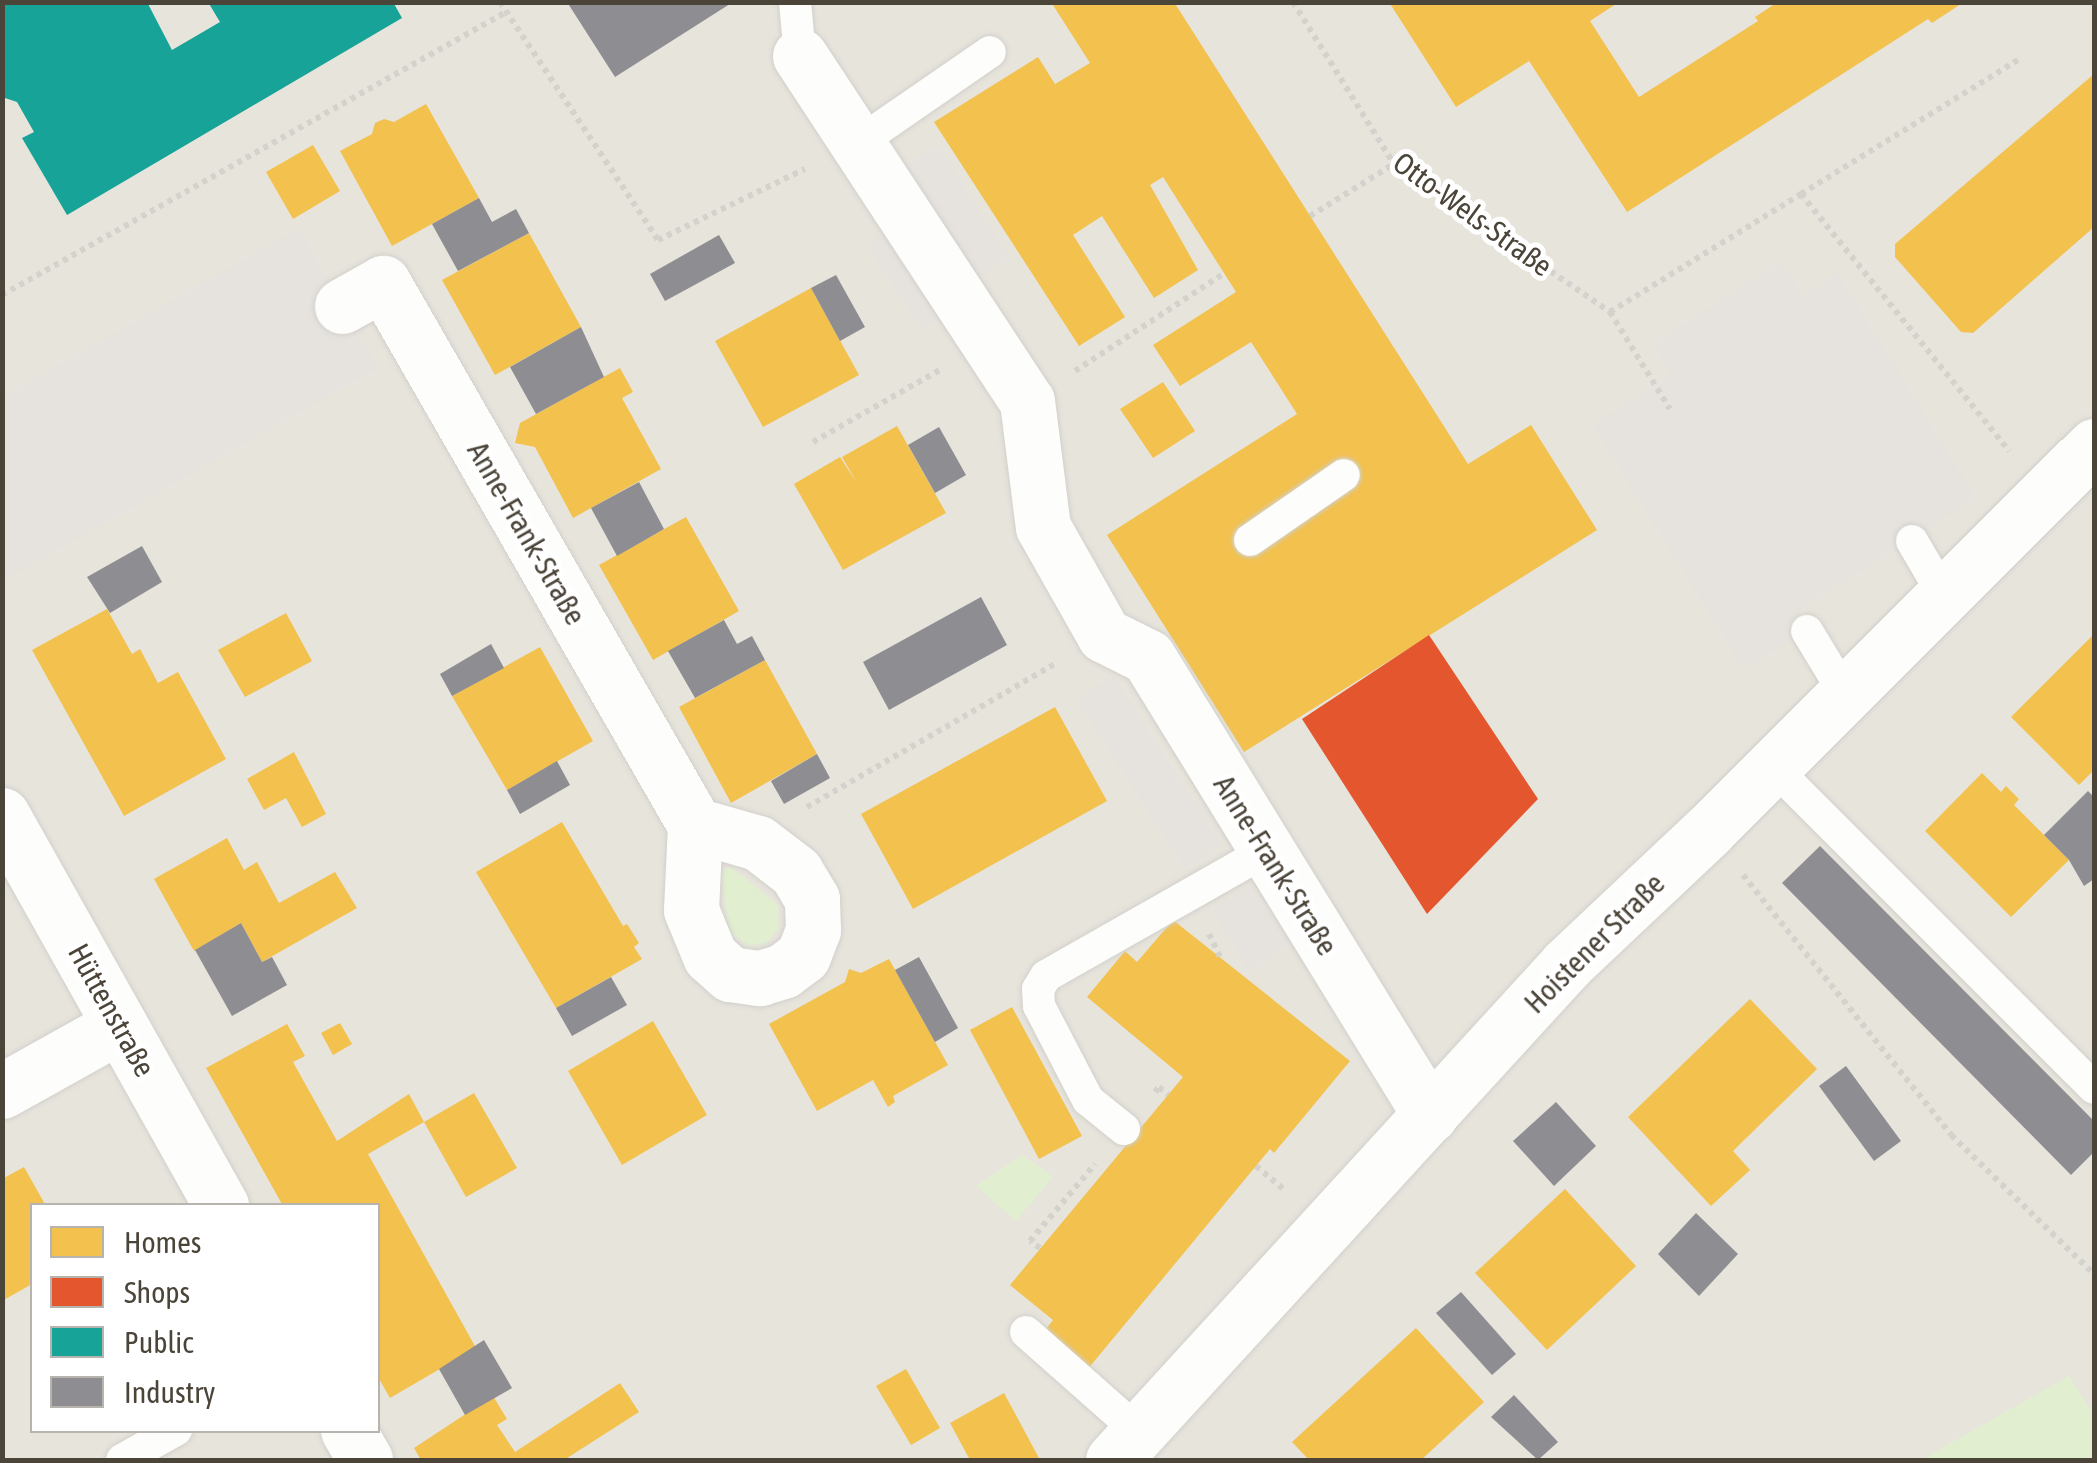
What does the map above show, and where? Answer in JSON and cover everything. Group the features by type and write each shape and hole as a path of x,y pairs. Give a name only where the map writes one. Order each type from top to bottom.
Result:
{"street":[{"name":"Anne-Frank-Straße","path":"800,56 1027,401 1042,527 1142,644 1430,1115"},
{"name":"Anne-Frank-Straße","path":"342,306 384,283 695,825"},
{"name":"Hoistener Straße","path":"1126,1447 1568,964 1708,831 2094,446"},
{"name":"Hüttenstraße","path":"2,815 220,1203"},
{"path":"695,825 750,840 796,872 812,899 814,930 802,956 783,971 760,978 730,974 710,956 692,910 695,825"},
{"path":"2,1091 120,1025"},
{"path":"350,1433 365,1460"}],"lane":[{"path":"796,2 800,56"},
{"path":"858,143 990,52"},
{"path":"1250,540 1344,475"},
{"path":"1912,541 1943,594"},
{"path":"1807,631 1844,692"},
{"path":"1772,766 2094,1088"},
{"path":"1124,1129 1088,1100 1039,1006 1038,989 1046,976 1268,850"},
{"path":"1026,1332 1126,1447"},
{"path":"107,1458 169,1433"}],"path":[{"path":"500,2 658,240 858,143"},
{"name":"Otto-Wels-Straße","path":"1294,2 1394,164 1610,312 1670,409"},
{"path":"2,295 506,12"},
{"path":"1610,312 2018,60"},
{"path":"1310,216 1394,164"},
{"path":"1801,194 2045,495"},
{"path":"1027,401 1223,274"},
{"path":"813,442 988,342"},
{"path":"750,840 1142,644"},
{"path":"1708,831 1951,1135 2094,1274"},
{"path":"1213,939 1222,961"}],"shaded area":[{"path":"3,3 2094,3 2094,1460 3,1460"},
{"path":"938,146 1010,257 973,282 899,169"},
{"path":"299,228 378,368 3,581 2,397"},
{"path":"883,234 937,320 922,330 867,245"},
{"path":"1782,261 1803,296 1838,273 1976,498 1797,612 1807,631 1744,669 1592,425 1670,376 1652,344"},
{"path":"1113,676 1222,845 1185,869 1076,699"},
{"path":"1250,888 1290,940 1250,972 1212,909"}],"green space":[{"path":"731,867 778,905 779,928 768,942 750,946 729,933 722,877 723,869"},
{"path":"1023,1155 1053,1177 1016,1221 976,1186"},
{"path":"2069,1376 2094,1415 2094,1460 1921,1460"}],"building: Homes":[{"path":"1051,2 1174,2 1468,464 1531,425 1597,530 1244,752 1107,535 1297,414 1251,342 1180,386 1153,345 1236,292 1163,177 1150,185 1198,270 1154,298 1102,216 1073,235 1125,317 1079,346 934,122 1038,57 1055,84 1090,63"},
{"path":"1389,2 1619,2 1590,21 1639,97 1758,21 1755,17 1778,2 1964,2 1932,23 1928,19 1627,212 1529,61 1456,107"},
{"path":"2094,74 2094,227 1973,333 1961,332 1895,257 1895,244"},
{"path":"426,104 479,198 392,246 340,151 372,134 375,123 384,119 394,122"},
{"path":"313,145 340,191 293,219 266,172"},
{"path":"529,233 581,327 495,375 442,280"},
{"path":"811,288 859,375 763,427 715,341"},
{"path":"620,368 633,392 622,398 661,469 573,518 535,447 515,443 520,423"},
{"path":"1163,382 1195,431 1153,458 1120,409"},
{"path":"897,426 946,513 843,570 794,484 840,457 857,483 842,457"},
{"path":"686,517 739,611 653,660 599,565"},
{"path":"107,609 132,654 140,649 158,683 178,672 226,759 124,816 32,650"},
{"path":"286,613 312,661 245,697 218,650"},
{"path":"2094,634 2094,770 2079,785 2011,717"},
{"path":"540,647 593,741 507,790 452,696"},
{"path":"765,660 817,754 731,803 679,707"},
{"path":"1055,707 1107,801 913,909 861,814"},
{"path":"294,752 326,814 302,827 286,798 264,810 247,779"},
{"path":"1982,773 2001,792 2006,786 2019,799 2014,805 2069,860 2011,917 1925,831"},
{"path":"562,822 623,926 627,924 639,943 634,947 642,959 556,1008 476,872"},
{"path":"227,838 244,870 257,862 279,903 335,872 357,908 262,962 241,923 194,951 154,879"},
{"path":"1173,920 1350,1061 1274,1153 1270,1149 1087,1370 1043,1333 1053,1320 1010,1285 1183,1077 1087,997 1125,951 1137,962"},
{"path":"889,959 948,1065 893,1096 895,1102 888,1107 873,1080 817,1111 769,1024 845,982 849,969 861,973"},
{"path":"1750,999 1817,1069 1733,1151 1750,1170 1711,1206 1628,1117"},
{"path":"1012,1007 1082,1136 1039,1159 970,1030"},
{"path":"653,1021 707,1115 622,1165 568,1071"},
{"path":"340,1023 352,1044 333,1055 321,1033"},
{"path":"287,1024 305,1056 293,1062 337,1141 409,1094 424,1122 368,1154 476,1348 390,1398 380,1380 380,1203 281,1203 206,1068"},
{"path":"474,1093 517,1168 466,1197 424,1122"},
{"path":"24,1167 44,1203 30,1203 30,1285 2,1301 2,1179"},
{"path":"1565,1189 1636,1266 1547,1350 1475,1273"},
{"path":"1416,1328 1484,1402 1421,1460 1309,1460 1292,1442"},
{"path":"906,1369 940,1428 911,1445 876,1386"},
{"path":"620,1383 639,1412 564,1460 421,1460 414,1448 493,1396 507,1419 497,1425 515,1452"},
{"path":"1004,1393 1040,1460 970,1460 950,1423"}],"building: Shops":[{"path":"1429,635 1538,799 1427,914 1302,719"}],"building: Public":[{"path":"2,2 147,2 172,50 220,22 208,2 393,2 402,18 67,215 22,138 34,132 17,102 2,97"}],"building: Industry":[{"path":"567,2 631,5 733,2 615,77"},
{"path":"479,198 492,222 516,209 529,233 458,271 432,224"},
{"path":"719,235 735,263 665,301 650,274"},
{"path":"836,275 865,327 840,341 811,288"},
{"path":"581,327 604,377 536,414 510,367"},
{"path":"939,427 966,475 935,493 908,445"},
{"path":"639,482 664,529 617,556 591,508"},
{"path":"142,546 162,582 110,613 87,577"},
{"path":"981,597 1007,645 889,710 863,662"},
{"path":"724,620 737,644 752,636 765,660 695,698 668,651"},
{"path":"491,644 504,668 452,696 440,674"},
{"path":"817,754 830,778 784,804 771,781"},
{"path":"557,761 570,785 520,814 507,790"},
{"path":"2088,791 2094,797 2094,879 2084,886 2069,860 2044,835"},
{"path":"1820,846 2094,1121 2094,1152 2071,1175 1782,883"},
{"path":"241,923 262,962 272,957 287,985 232,1016 195,950"},
{"path":"919,957 958,1028 935,1042 895,970"},
{"path":"611,977 627,1005 572,1036 556,1008"},
{"path":"1846,1066 1901,1141 1874,1161 1819,1086"},
{"path":"1556,1102 1596,1146 1554,1186 1513,1141"},
{"path":"1696,1213 1738,1254 1699,1296 1658,1254"},
{"path":"1461,1292 1516,1354 1492,1375 1436,1313"},
{"path":"484,1340 512,1388 465,1415 439,1369"},
{"path":"1514,1395 1558,1442 1538,1460 1491,1417"}]}
